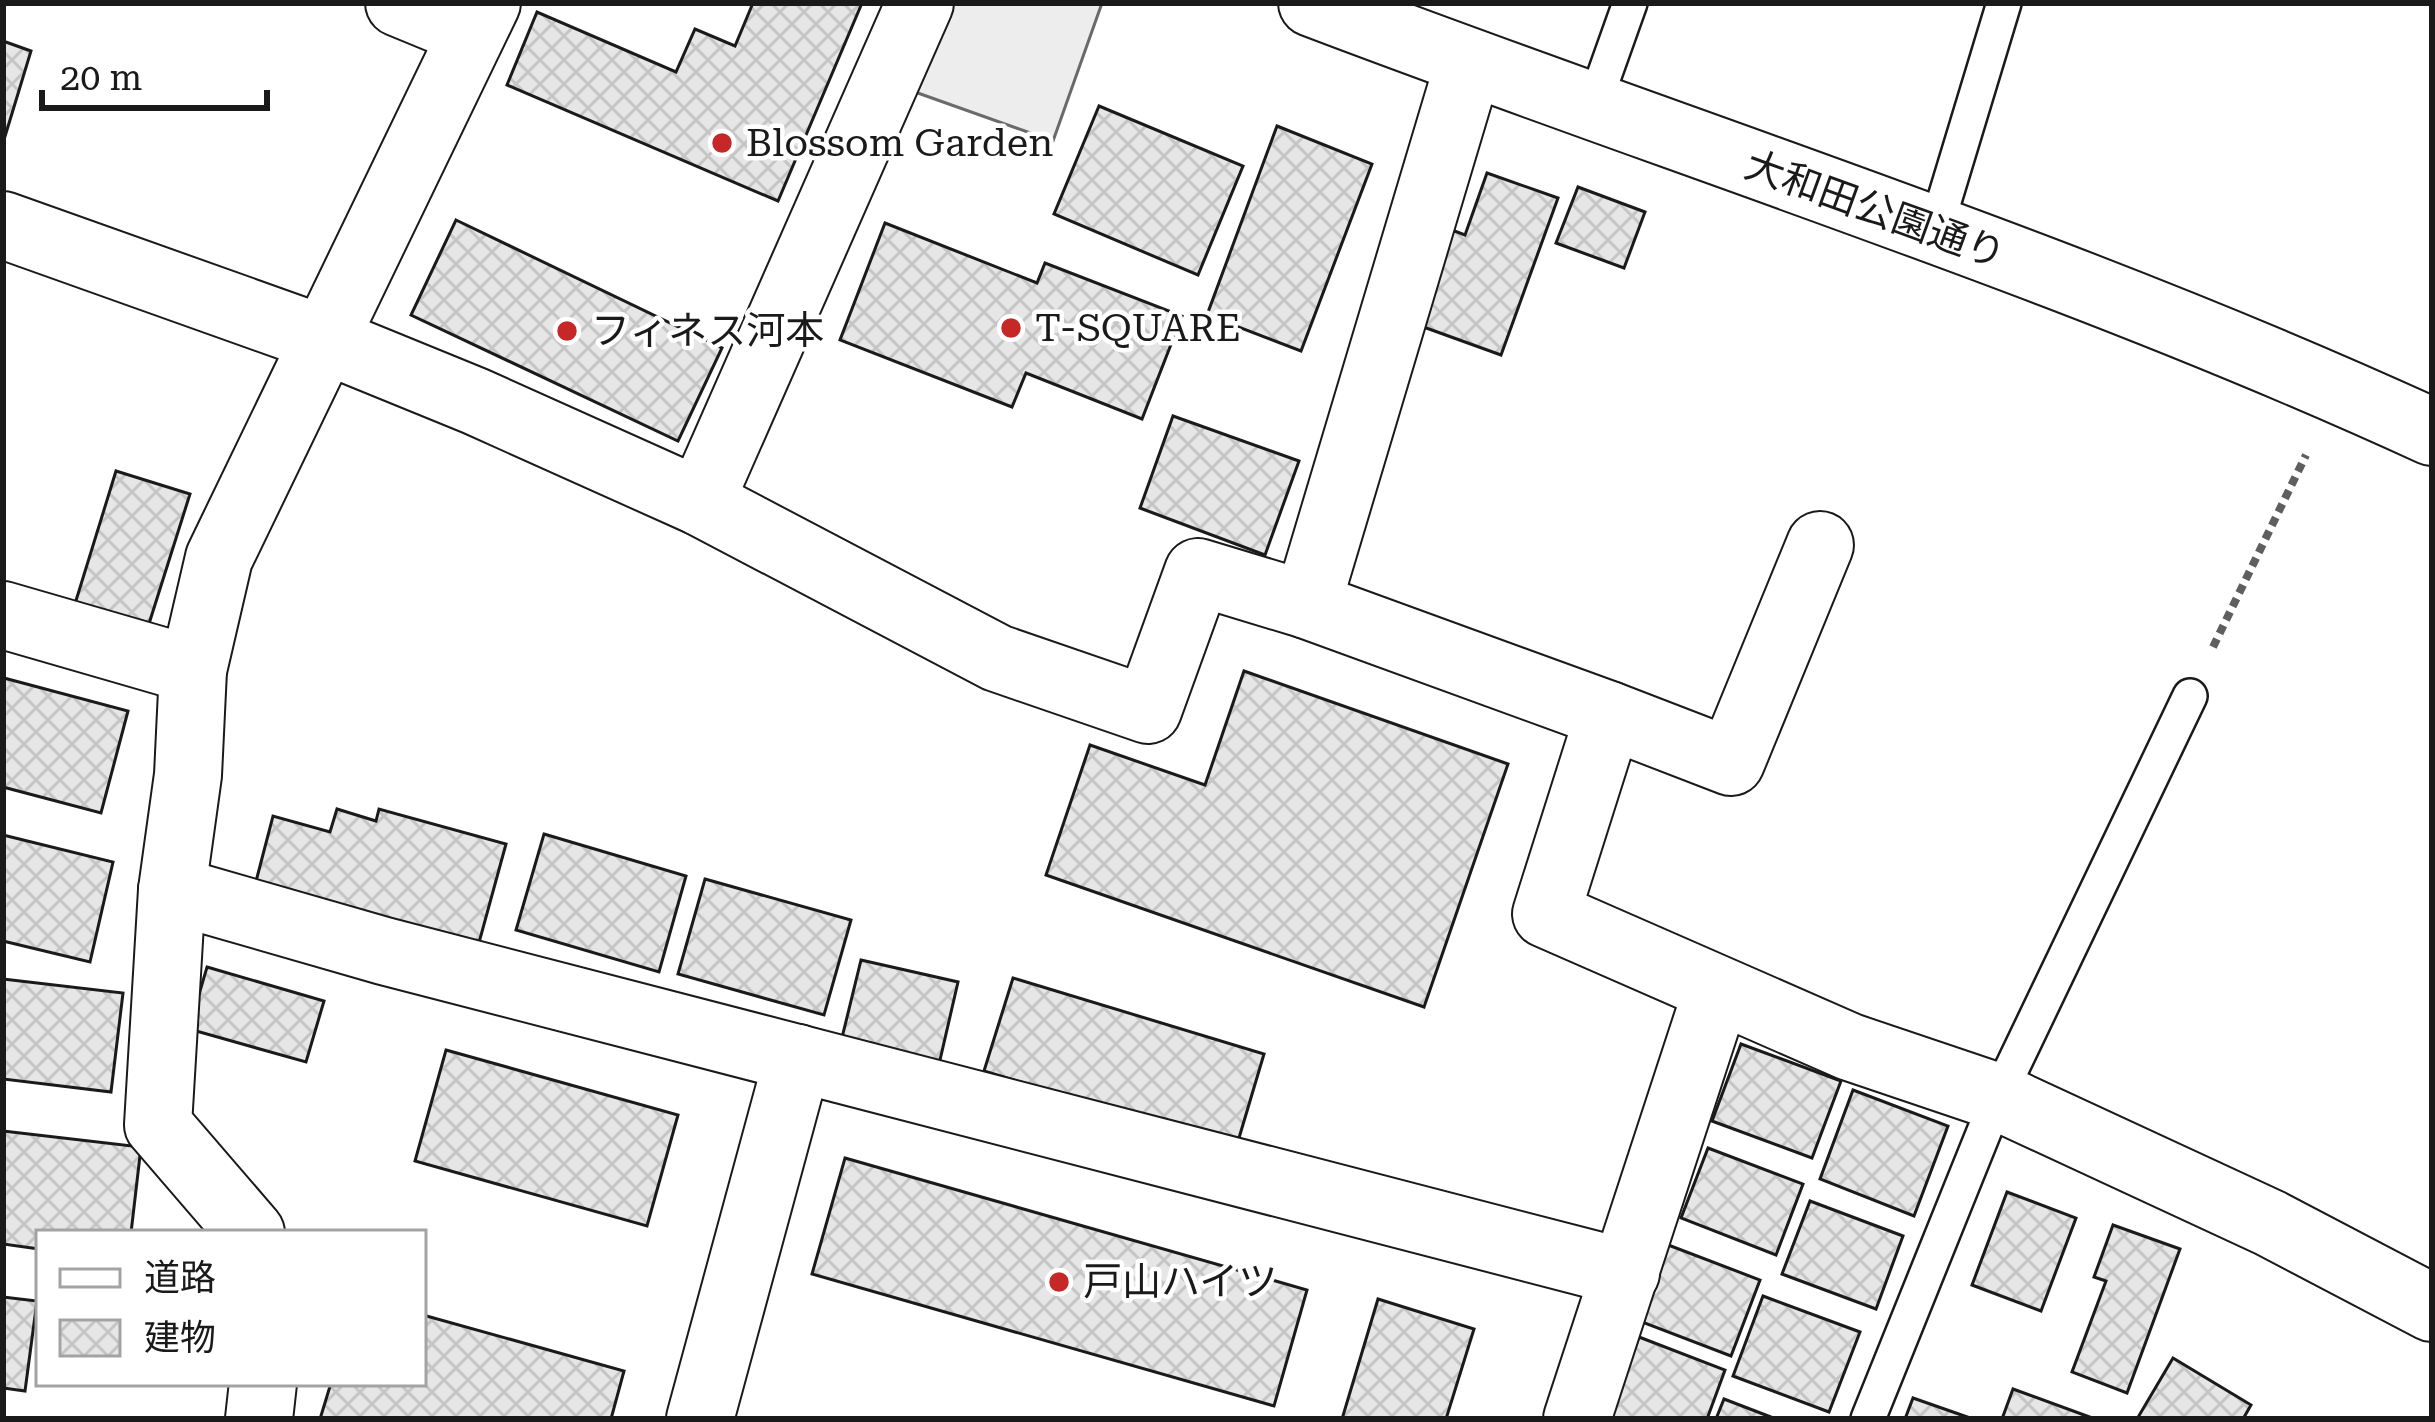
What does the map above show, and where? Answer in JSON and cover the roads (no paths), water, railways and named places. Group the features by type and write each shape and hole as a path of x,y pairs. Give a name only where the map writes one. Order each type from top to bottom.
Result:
{"street":[{"path":"248,1230 158,1125 172,890 188,775 193,670 218,558 480,18 399,3"},
{"path":"700,502 920,3"},
{"name":"大和田公園通り","path":"1312,3 1935,231 2338,389 2432,432"},
{"path":"1306,605 1469,63"},
{"path":"3,225 323,338 700,502 997,658 1148,710 1198,572 1306,605 1731,761 1820,545"},
{"path":"3,615 193,670"},
{"path":"1609,716 1546,914 1850,1047 1998,1097 2270,1223 2432,1308"},
{"path":"172,890 384,951 1626,1273"},
{"path":"1577,1419 1717,991"},
{"path":"700,1419 798,1058"},
{"path":"259,1419 263,1386"}],"lane":[{"path":"1593,106 1630,3"},
{"path":"1935,231 2004,3"},
{"path":"1868,1419 1998,1097 2190,696"}],"place":[{"name":"Blossom Garden","path":"722,143"},
{"name":"T-SQUARE","path":"1011,328"},
{"name":"フィネス河本","path":"567,331"},
{"name":"戸山ハイツ","path":"1059,1282"}]}
